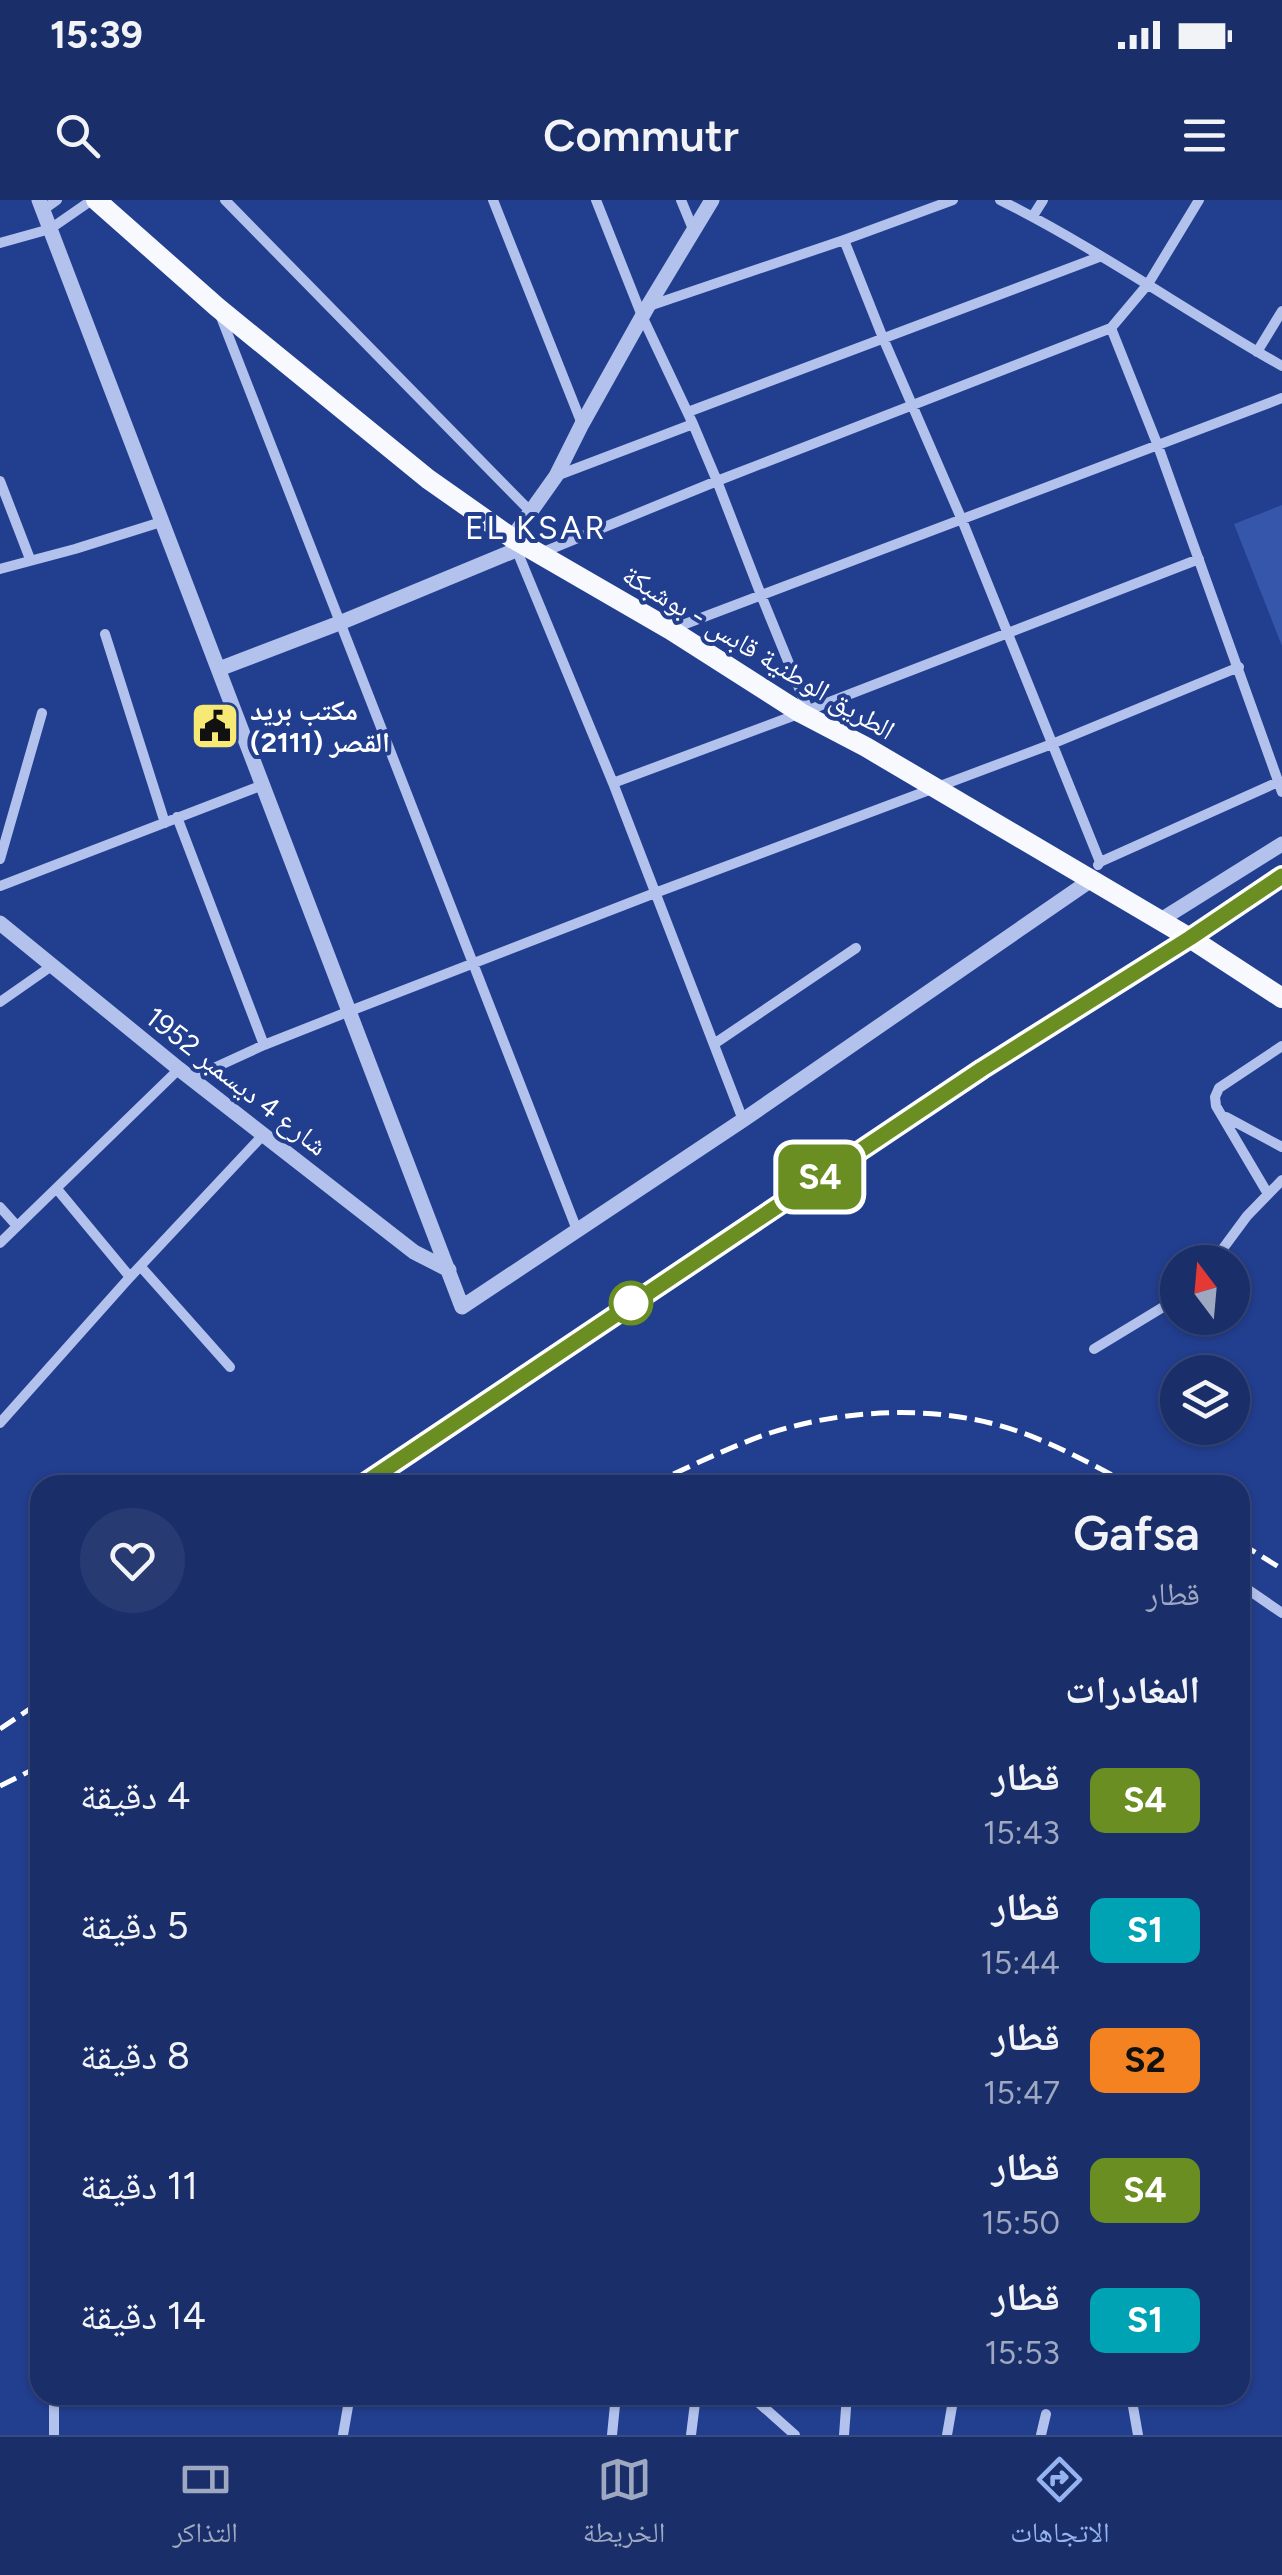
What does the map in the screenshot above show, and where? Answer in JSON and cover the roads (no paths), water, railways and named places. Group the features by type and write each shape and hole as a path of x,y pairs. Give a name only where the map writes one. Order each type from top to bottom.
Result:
{"main road":[{"name":"الطريق الوطنية قابس - بوشبكة","path":"94,200 428,479 524,547 671,630 934,789 1095,871 1160,920 1282,998"}],"street":[{"path":"0,242 50,229 94,200"},
{"path":"225,200 532,514"},
{"path":"492,200 582,424"},
{"path":"596,200 717,481 805,712"},
{"path":"681,200 693,229"},
{"path":"712,200 532,514 524,547 743,1120"},
{"path":"645,311 952,200"},
{"path":"1000,200 1282,366"},
{"path":"1033,216 1043,200"},
{"path":"218,668 524,547 717,481 1111,328 1148,284 1199,200"},
{"path":"46,203 50,229 462,1307 743,1120 1095,871 1280,787 1158,446 1111,328"},
{"path":"844,240 1052,744 1095,871"},
{"path":"688,412 1099,257"},
{"path":"217,306 577,1230"},
{"path":"1257,352 1282,312"},
{"path":"671,630 1282,398"},
{"path":"556,476 693,424"},
{"path":"0,481 30,560"},
{"path":"0,569 161,522"},
{"path":"613,783 1199,559"},
{"path":"106,634 165,823"},
{"path":"0,1243 185,1073 1052,744 1239,667"},
{"path":"0,859 42,713"},
{"path":"0,886 263,785"},
{"path":"178,817 264,1045"},
{"path":"1160,920 1282,844"},
{"name":"شارع 4 ديسمبر 1952","path":"0,924 414,1252 448,1270"},
{"path":"714,1044 856,948"},
{"path":"0,1002 54,966"},
{"path":"1268,1194 1216,1106 1215,1096 1220,1088 1282,1046"},
{"path":"1222,1115 1282,1147"},
{"path":"0,1422 264,1134"},
{"path":"1226,1245 1282,1180"},
{"path":"57,1189 130,1278"},
{"path":"0,1208 17,1226"},
{"path":"141,1266 230,1367"},
{"path":"1094,1349 1160,1309"},
{"path":"1250,1591 1282,1613"},
{"path":"54,2405 54,2435"},
{"path":"343,2435 348,2405"},
{"path":"612,2435 615,2405"},
{"path":"692,2435 695,2405"},
{"path":"764,2405 795,2435"},
{"path":"844,2435 846,2405"},
{"path":"947,2435 952,2405"},
{"path":"1133,2405 1138,2435"},
{"path":"1041,2435 1046,2414"}],"railway":[{"path":"377,1475 1014,1048 1282,876"},
{"path":"672,1475 770,1433 831,1418 895,1413 927,1413 990,1423 1063,1450 1112,1475"},
{"path":"1250,1549 1282,1569"},
{"path":"0,1729 30,1709"},
{"path":"0,1786 30,1771"}],"train":[{"name":"S4","path":"377,1475 982,1069 1282,876"}],"place":[{"name":"مكتب بريد القصر (2111)","path":"215,726"}],"district":[{"name":"EL KSAR","path":"536,528"}]}
